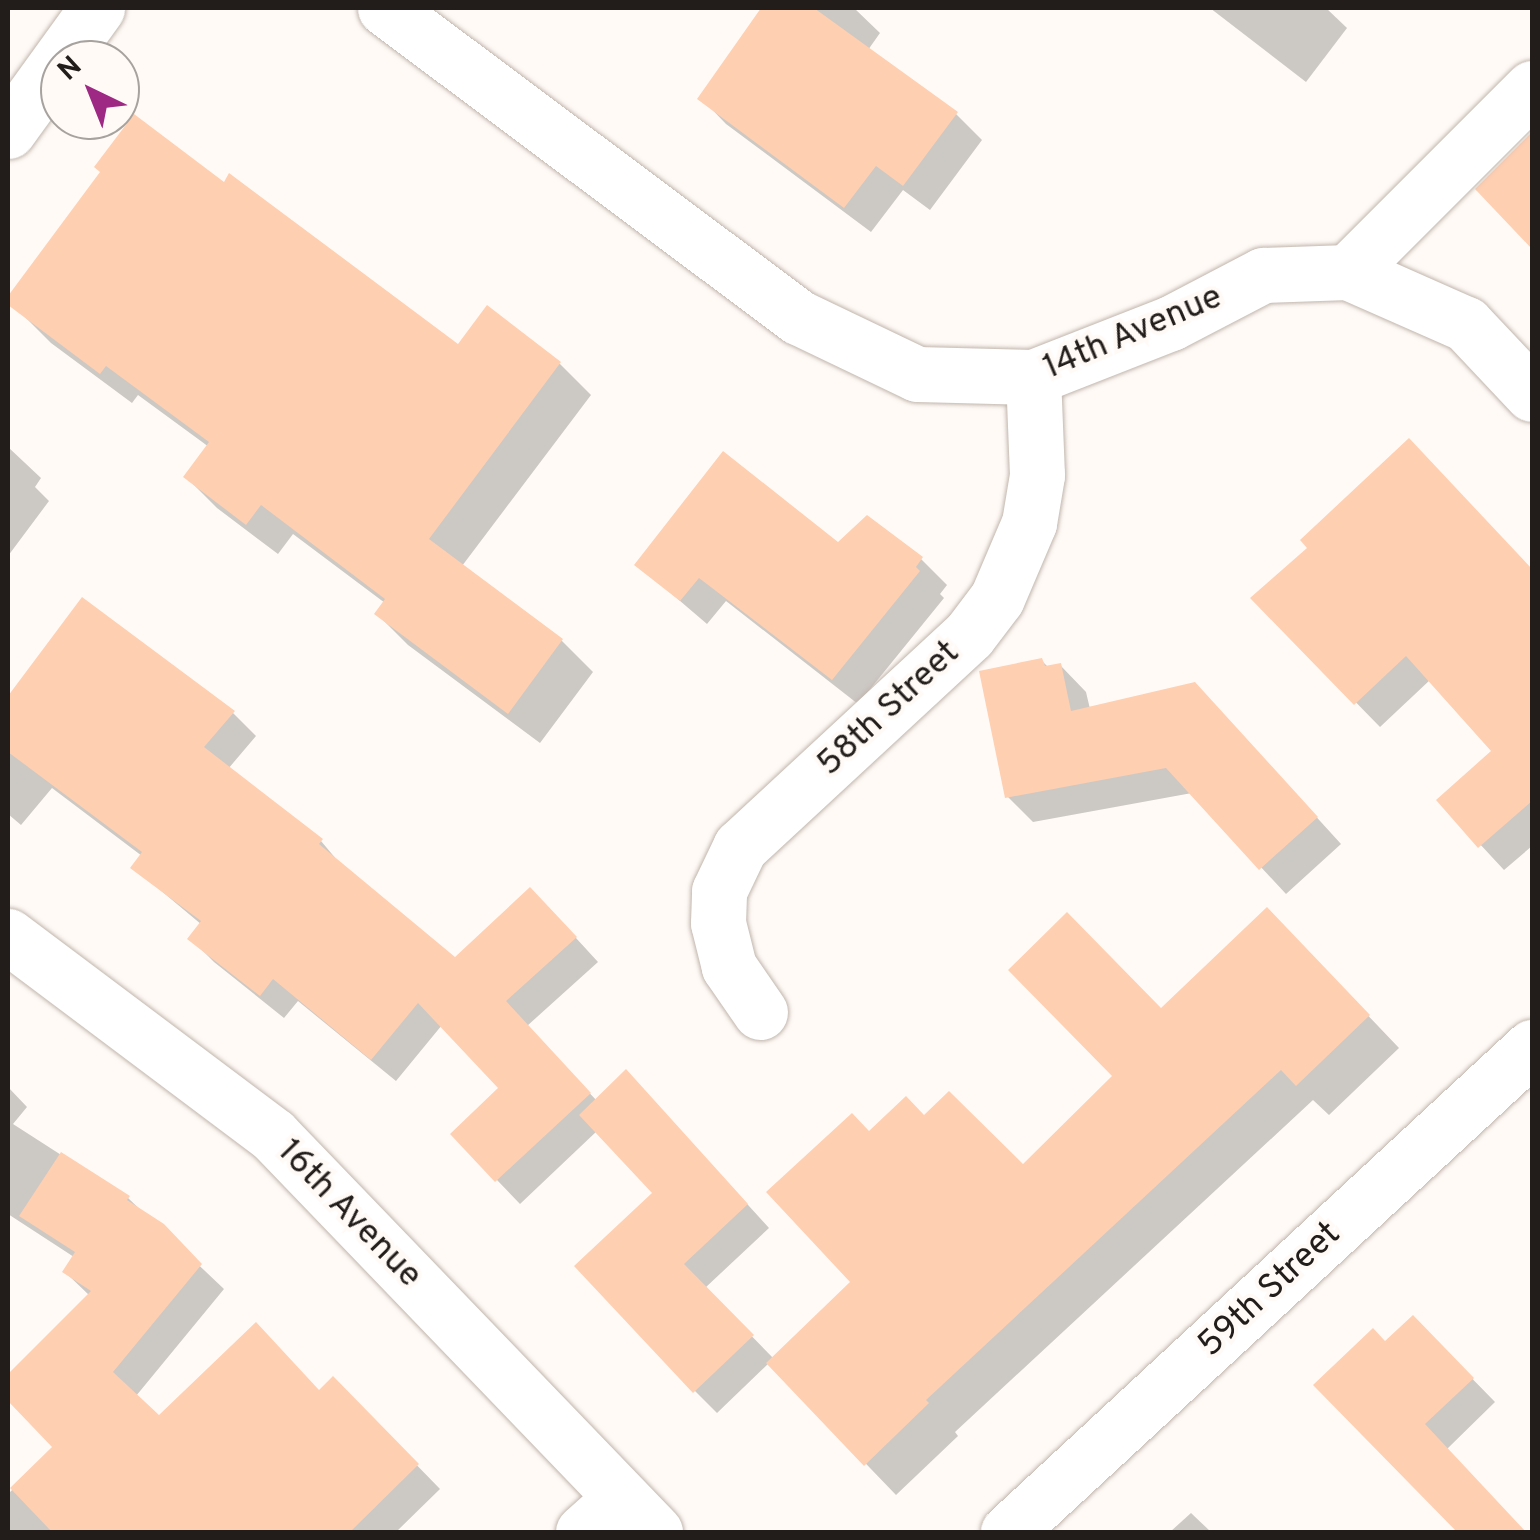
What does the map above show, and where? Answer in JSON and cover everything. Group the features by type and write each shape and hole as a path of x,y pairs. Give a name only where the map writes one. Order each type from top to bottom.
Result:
{"street":[{"path":"8,131 97,8"},
{"name":"14th Avenue","path":"385,8 798,316 917,374 1034,377 1171,323 1263,275 1348,272 1466,324 1532,394"},
{"path":"1348,272 1532,88"},
{"name":"58th Street","path":"760,1012 729,967 718,924 719,891 740,848 968,635 998,598 1029,523 1037,475 1034,377"},
{"name":"16th Avenue","path":"8,936 273,1135 620,1521"},
{"name":"59th Street","path":"1008,1532 1532,1048"}],"building":[{"path":"761,8 814,8 958,112 903,186 876,166 844,208 697,99"},
{"path":"140,119 224,182 229,173 458,344 487,305 561,362 429,539 563,639 508,714 374,614 385,599 261,505 246,525 183,477 209,442 106,366 100,374 8,305 8,296 100,172 94,167 114,140 140,140"},
{"path":"1532,132 1532,249 1475,189"},
{"path":"1409,438 1532,569 1532,801 1478,848 1436,800 1491,751 1406,656 1354,705 1250,598 1307,548 1300,540"},
{"path":"723,451 838,542 867,515 923,557 916,567 920,571 832,680 699,578 680,601 634,565"},
{"path":"82,597 235,711 204,747 323,839 319,844 455,957 530,887 577,937 506,1001 591,1093 495,1182 450,1134 498,1088 418,1003 371,1060 273,979 260,996 187,939 201,921 130,868 142,852 8,752 8,696"},
{"path":"1042,658 1045,666 1061,663 1071,711 1195,682 1318,817 1259,870 1166,768 1005,798 979,671"},
{"path":"1267,907 1370,1015 1296,1086 1281,1070 926,1400 929,1403 864,1466 766,1363 850,1282 766,1192 852,1113 869,1131 906,1096 924,1115 949,1091 1023,1164 1112,1076 1008,970 1067,912 1161,1008"},
{"path":"626,1069 748,1204 684,1264 754,1335 693,1393 574,1266 652,1193 579,1115"},
{"path":"61,1152 130,1196 127,1200 164,1224 202,1264 113,1372 159,1415 256,1322 319,1390 333,1376 419,1464 350,1532 52,1532 10,1488 52,1447 8,1401 8,1374 91,1291 62,1272 75,1252 19,1216"},
{"path":"1413,1315 1474,1378 1425,1424 1526,1532 1457,1532 1313,1385 1373,1328 1385,1341"}]}
